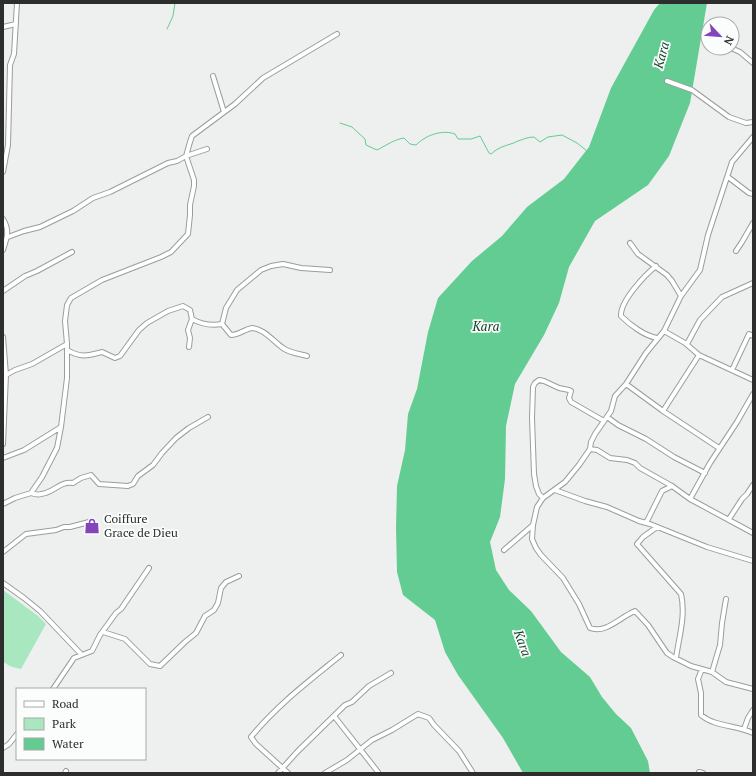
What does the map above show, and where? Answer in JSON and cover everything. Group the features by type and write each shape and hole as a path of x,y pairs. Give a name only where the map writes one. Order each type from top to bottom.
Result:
{"street":[{"path":"3,172 8,145 10,65 14,54 17,3"},
{"path":"3,27 16,24"},
{"path":"31,493 51,461 57,448 67,378 67,344 65,322 67,305 71,298 102,280 171,252 188,234 190,205 194,180 186,156 192,136 224,112 263,78 337,34"},
{"path":"740,52 753,62"},
{"path":"213,76 224,112"},
{"path":"667,81 692,90 729,117 746,123 753,122"},
{"path":"753,137 732,162 708,235 700,270 681,296 664,331 657,338 626,384 615,396 607,417 591,442 590,449 571,475 555,490 543,498 537,507 532,539 541,556 562,578 582,610 590,628 597,630 605,628 635,611 648,625 667,653 691,666 712,672 726,682 753,688"},
{"path":"8,237 40,227 73,211 93,198 110,192 168,163 207,149"},
{"path":"728,177 749,193 753,194"},
{"path":"3,219 6,224 8,237 3,250"},
{"path":"736,251 753,223"},
{"path":"630,243 638,254 656,266 672,281 681,296"},
{"path":"3,291 25,276 72,252"},
{"path":"222,324 226,308 237,290 261,270 271,266 283,264 301,268 330,270"},
{"path":"656,266 641,280 624,305 621,316 648,336 657,338"},
{"path":"687,344 700,320 722,297 753,283"},
{"path":"67,350 80,356 88,356 102,352 114,358 120,356 139,330 147,323 158,316 183,306 190,310 192,319 188,330 190,338 189,347"},
{"path":"192,319 207,324 222,324"},
{"path":"222,324 231,335 238,335 252,328 262,330 283,348 290,352 307,356"},
{"path":"664,331 687,344 699,355 753,380"},
{"path":"732,370 749,334 753,336"},
{"path":"3,338 6,375 3,444"},
{"path":"6,375 32,364 67,344"},
{"path":"663,411 699,355"},
{"path":"543,498 539,494 536,486 534,474 532,403 533,387 535,383 539,380 544,381 552,386 571,391 571,402 604,421"},
{"path":"626,384 663,411 719,448"},
{"path":"690,499 719,448 738,422 753,394"},
{"path":"3,504 14,498 31,493 40,494 50,492 66,482 73,483 81,478 91,475 99,484 128,486 132,484 138,476 153,465 176,438 208,416"},
{"path":"607,417 618,425 646,439 674,457 705,473"},
{"path":"3,458 24,450 61,427"},
{"path":"590,449 597,450 610,458 627,460 635,463 690,499 753,533"},
{"path":"646,523 662,491 672,486"},
{"path":"729,519 742,499 753,486"},
{"path":"555,490 607,507 717,551 748,558 753,561"},
{"path":"3,552 26,534 56,530 89,522"},
{"path":"504,550 533,525"},
{"path":"657,527 643,537 637,544 681,594 682,625 676,658"},
{"path":"54,688 74,658 92,650 100,636 142,580 149,568"},
{"path":"103,632 125,639 150,664 160,666 196,633 205,616 214,610 218,603 221,588 226,582 239,576"},
{"path":"3,583 40,612 81,654"},
{"path":"712,672 720,645 726,599"},
{"path":"288,773 256,744 251,737 268,717 293,693 341,655"},
{"path":"702,669 698,679 701,693 701,714 711,720 753,733"},
{"path":"278,773 334,716 369,686 391,673"},
{"path":"744,729 753,710"},
{"path":"325,773 347,760 372,740 418,714 429,718 458,751 471,772"},
{"path":"334,716 361,748 378,772"},
{"path":"3,748 9,744 16,735"},
{"path":"699,773 703,773"}],"green space":[{"path":"3,590 38,616 46,624 21,669 12,667 3,662"}],"water":[{"name":"Kara","path":"660,3 707,3 705,16 700,16 700,44 690,103 669,156 648,185 595,221 569,267 559,303 544,335 515,384 506,426 505,479 500,517 490,542 496,570 509,590 531,611 561,652 590,677 602,697 616,714 631,728 648,761 650,773 523,773 503,738 458,675 445,652 435,620 403,595 397,572 397,486 405,450 408,414 417,389 428,332 438,298 472,261 502,236 527,207 564,179 589,147 611,88 654,10"}],"waterway":[{"path":"167,29 173,16 175,3"},
{"path":"340,123 352,127 365,139 366,145 377,150 393,141 404,138 410,144 416,145 429,136 444,132 455,134 458,139 471,139 480,136 491,154 501,147 528,138 534,137 540,142 548,137 562,135 577,143 587,151"}],"place":[{"name":"Coiffure Grace de Dieu","path":"92,526"}]}
